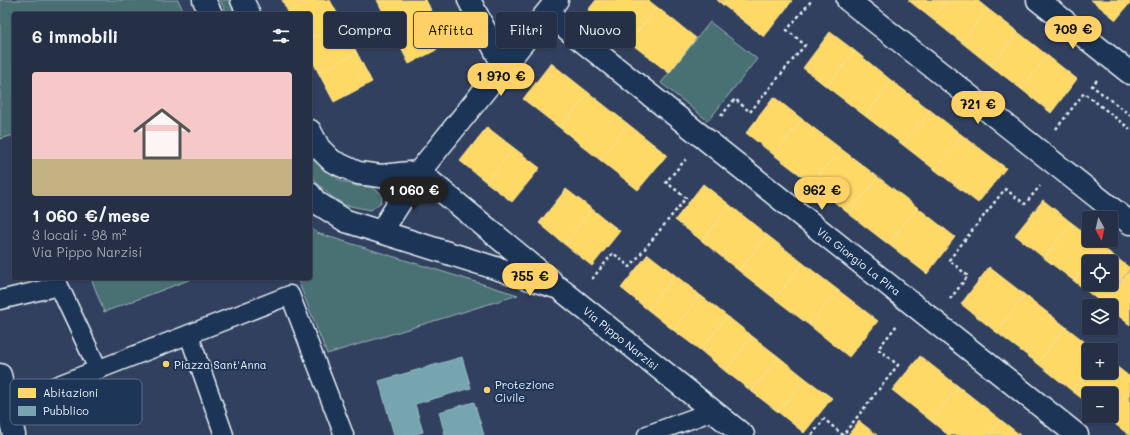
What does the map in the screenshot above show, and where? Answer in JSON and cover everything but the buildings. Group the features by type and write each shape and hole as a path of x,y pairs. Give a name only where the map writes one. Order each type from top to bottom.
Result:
{"street":[{"path":"204,0 210,12"},
{"path":"242,0 248,12"},
{"path":"469,0 504,67"},
{"path":"848,0 1130,224"},
{"path":"1038,0 1130,73"},
{"path":"381,232 419,172 552,6"},
{"name":"Via Giorgio La Pira","path":"552,6 933,321 1077,435"},
{"path":"312,135 319,148 332,161 358,173 381,176 419,172 567,294"},
{"name":"Via Pippo Narzisi","path":"312,197 316,202 346,221 567,294 743,435"},
{"path":"0,375 10,418"},
{"path":"12,425 14,435"}],"lane":[{"path":"0,300 59,286 98,369"},
{"path":"73,379 290,295 344,435"},
{"path":"189,335 224,435"},
{"path":"647,435 713,411"}],"path":[{"path":"776,80 805,45 787,30 812,0"},
{"path":"1092,86 1130,116"},
{"path":"1039,151 1084,93 1130,128"},
{"path":"933,321 968,276 949,260 1005,189 1025,204 1056,165"},
{"path":"567,294 614,253 630,266 686,198"},
{"path":"812,435 824,419 843,435 898,365 878,349 913,304"}],"green space":[{"path":"0,0 178,0 184,12 12,12 12,136 0,139"},
{"path":"220,0 229,0 236,12 226,12"},
{"path":"710,22 757,59 708,121 661,83"},
{"path":"312,158 341,181 357,186 371,187 382,194 381,202 371,210 345,205 332,197 316,182 312,175"},
{"path":"312,229 317,233 518,295 327,354 298,280 312,280"},
{"path":"92,280 189,280 104,312"}],"place":[{"name":"Piazza Sant'Anna","path":"166,364"},
{"name":"Protezione Civile","path":"487,390"}]}
